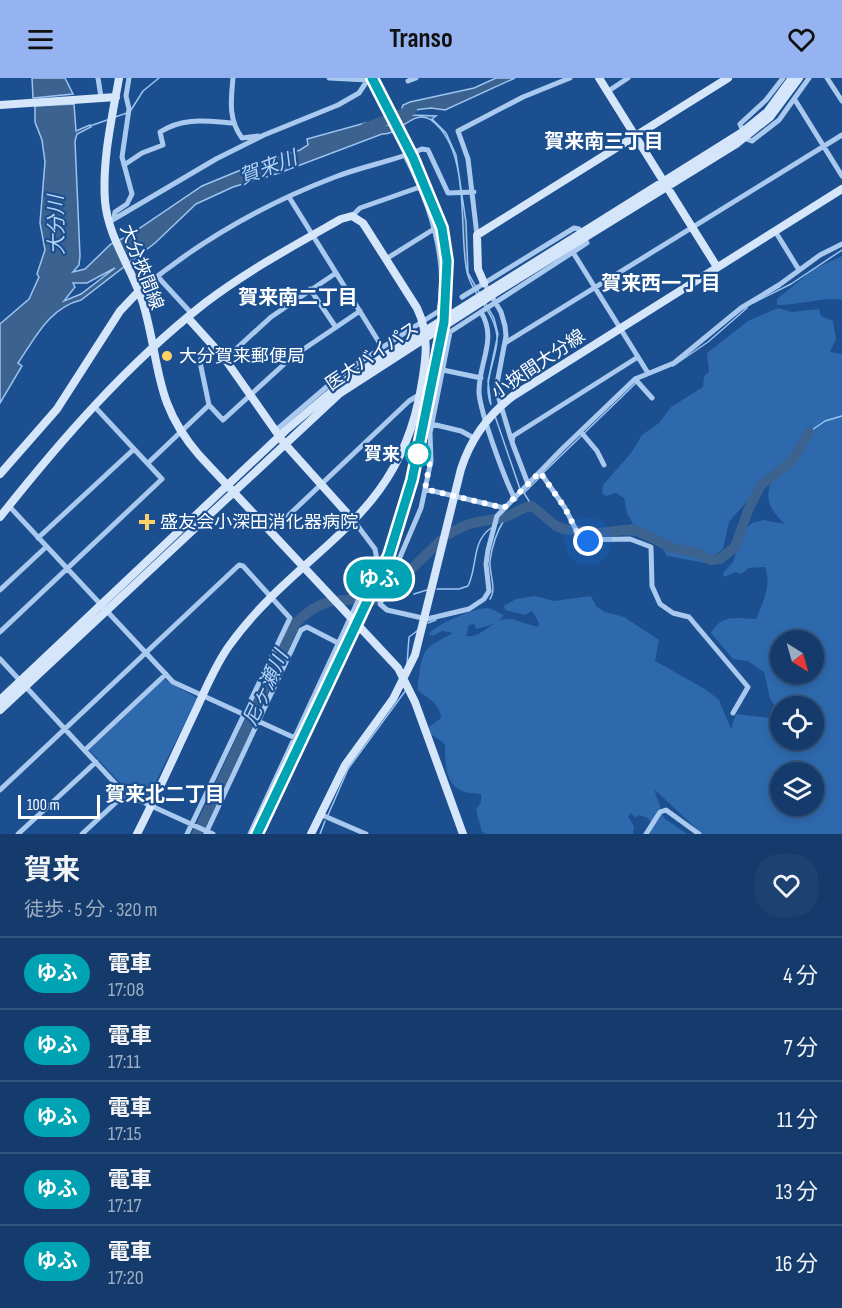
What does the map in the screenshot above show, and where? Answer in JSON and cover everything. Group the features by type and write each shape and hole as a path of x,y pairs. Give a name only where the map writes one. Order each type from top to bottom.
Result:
{"street":[{"path":"98,78 99,98"},
{"name":"大分挾間線","path":"119,78 105,171 111,223 143,304 165,401 181,432 353,617 404,677 463,834"},
{"path":"111,223 115,212 127,204 132,196 122,152 129,110 126,96 129,78"},
{"path":"232,78 230,96 232,123 243,138 264,135"},
{"path":"329,78 368,79"},
{"path":"408,81 416,78"},
{"path":"517,497 494,412 496,386 505,344 505,326 477,269 474,192 468,159 458,131 523,97 570,78"},
{"path":"599,78 717,267"},
{"path":"607,92 628,78"},
{"path":"477,235 728,78"},
{"path":"783,78 766,100 740,124 752,141 768,130 795,100 809,78"},
{"path":"746,132 774,104 792,78"},
{"name":"医大バイパス","path":"0,710 23,684 231,488 280,437 360,375 746,132 763,124 783,103 800,78"},
{"path":"827,78 842,101"},
{"path":"111,223 201,167 264,135 338,105 359,93 368,79"},
{"path":"0,105 116,97"},
{"path":"795,100 842,176"},
{"path":"124,165 142,153 163,145 160,132 169,127 194,120 232,123"},
{"path":"505,344 842,135"},
{"path":"0,474 57,409 120,311 137,289 158,278 207,240 289,197 336,176 424,149 428,150 448,193 474,192"},
{"path":"280,437 326,386 382,347 437,314 440,306 440,273 434,229 420,187 405,155"},
{"path":"0,517 95,407 152,348 190,316 225,290 313,235 341,219 352,216 360,208 420,187"},
{"name":"小挾間大分線","path":"311,834 349,758 393,699 417,648 464,460 474,438 494,412 620,328 842,189"},
{"path":"289,197 382,347"},
{"path":"137,834 202,696 229,646 273,598 354,521 389,478 404,451 415,420 427,353 423,322 363,223 352,216"},
{"path":"462,297 574,228 583,235 587,244 574,254 450,332 432,424 431,456 421,508 396,561 380,604 387,610 425,619 469,609 486,598 489,591 486,558 497,516 635,380 674,363 741,308 824,252 842,244"},
{"path":"386,259 434,229"},
{"path":"775,231 800,270"},
{"path":"574,254 648,374"},
{"path":"225,359 271,317 336,273"},
{"path":"158,278 225,359 280,437 354,521 378,556 353,617 250,834"},
{"path":"310,289 335,326"},
{"path":"215,348 200,361 209,405 223,420 292,357 360,311"},
{"path":"482,312 488,324 490,336 481,378 480,395 512,440 526,487"},
{"path":"512,440 514,435 638,357"},
{"path":"442,370 481,378"},
{"path":"635,380 652,398"},
{"path":"272,531 409,401 420,394"},
{"path":"148,463 209,405"},
{"path":"0,632 162,479 95,407"},
{"path":"415,420 461,431 474,438"},
{"path":"581,432 597,451 604,465"},
{"path":"38,538 134,449"},
{"path":"540,472 561,502 580,538 588,541 630,539 651,548 652,586 660,604 673,613 689,617 748,687 733,713"},
{"path":"425,489 504,508"},
{"path":"9,506 177,685 295,738"},
{"path":"0,590 46,547"},
{"path":"0,790 239,565 290,618 187,834"},
{"path":"0,659 126,794 207,832 302,628 307,627 340,644"},
{"path":"85,750 166,674"},
{"name":"医大バイパス","path":"0,700 23,684"},
{"path":"18,834 96,762"},
{"path":"82,834 126,794"},
{"path":"646,834 660,812 666,810 699,834"},
{"path":"322,814 366,834"}],"shaded area":[{"path":"842,256 842,300 829,299 777,305 777,299 814,269"},
{"path":"778,308 792,312 819,309 821,316 833,321 836,339 830,352 842,354 842,834 702,834 654,789 664,818 687,834 649,834 652,824 648,818 639,815 635,818 631,813 628,816 634,827 633,834 486,834 482,832 476,810 481,802 481,794 462,791 452,783 447,771 445,744 428,732 429,727 441,718 440,713 433,702 418,690 418,686 425,652 432,645 453,633 442,631 433,636 429,634 446,622 473,611 488,608 504,615 496,622 484,627 476,629 474,624 469,625 466,636 478,634 504,619 538,627 539,623 532,611 525,615 505,610 504,606 516,599 535,596 554,601 591,596 596,606 605,612 624,617 659,640 655,661 705,689 719,700 731,729 736,714 770,718 770,750 824,750 824,696 770,696 770,698 764,672 748,661 733,659 711,633 720,623 730,618 756,619 761,607 768,580 765,567 749,568 741,574 736,572 724,577 723,573 733,562 744,530 752,523 763,520 785,524 770,505 768,494 771,482 748,500 729,522 723,549 705,563 667,556 656,537 620,535 633,524 627,513 624,498 616,493 606,496 602,493 603,485 631,453 642,435 659,423 671,407 703,387 704,376 709,372 707,353 748,321"},
{"path":"164,679 197,698 147,800 127,790 89,750"}],"water":[{"path":"32,78 65,78 73,94 33,98"},
{"name":"大分川","path":"496,78 515,78 445,110 431,108 415,110 413,115 436,116 432,119 446,133 456,155 466,222 468,273 494,318 497,339 493,322 467,272 461,192 453,150 444,133 431,120 418,117 394,131 279,173 233,187 196,204 155,243 81,300 70,304 51,317 18,363 22,366 0,403 0,324 29,299 39,277 37,274 45,250 40,223 45,162 42,140 35,122 35,106 74,104 76,131 90,125 91,127 77,134 75,141 80,256 79,265 73,272 85,269 111,244 128,236 202,186 248,167 300,150 308,145 307,139 365,123 388,125 399,118 403,105 410,102 474,88","holes":["115,268 81,294 64,301 75,287 73,283 87,283"]},
{"path":"497,339 496,348 488,384"}],"waterway":[{"path":"131,110 143,91 159,78"},
{"name":"賀来川","path":"365,128 412,110"},
{"path":"115,117 127,113"},
{"path":"90,126 107,120"},
{"path":"753,303 791,284 842,250"},
{"path":"673,366 708,342 747,308"},
{"path":"543,473 636,383"},
{"path":"495,416 520,489"},
{"path":"809,432 825,421 842,416"},
{"name":"尼ヶ瀬川","path":"449,534 471,524 505,517 532,506 556,526 564,529 599,533 633,529 673,548 698,553 710,560 720,559 735,547 749,508 761,485 792,461 809,432"},
{"path":"532,506 524,493 540,477"},
{"name":"尼ヶ瀬川","path":"498,523 507,517"},
{"path":"490,599 493,591 491,555 504,520"},
{"path":"437,589 459,589 468,586 480,540 491,528"},
{"name":"尼ヶ瀬川","path":"389,591 440,541"},
{"path":"414,594 427,590"},
{"name":"尼ヶ瀬川","path":"197,834 295,624 313,609 330,602 372,601 377,598"},
{"path":"428,623 436,620"},
{"path":"407,664 409,637 417,631"},
{"path":"328,815 348,769 406,690"},
{"path":"320,834 325,821"}],"railway":[{"path":"257,834 389,555 412,480 444,322 447,261 442,228 413,158 372,78"}],"train":[{"name":"ゆふ","path":"257,834 389,555 412,480 444,322 447,261 442,228 413,158 372,78"}],"place":[{"name":"大分賀来郵便局","path":"167,356"},
{"name":"賀来","path":"418,454"},
{"name":"盛友会小深田消化器病院","path":"147,522"}],"district":[{"name":"賀来南三丁目","path":"604,141"},
{"name":"賀来西一丁目","path":"661,283"},
{"name":"賀来南二丁目","path":"298,297"},
{"name":"賀来北二丁目","path":"165,794"}],"route":[{"path":"418,454 431,456 425,489 504,508 540,472 565,508 581,540 588,541"}]}
